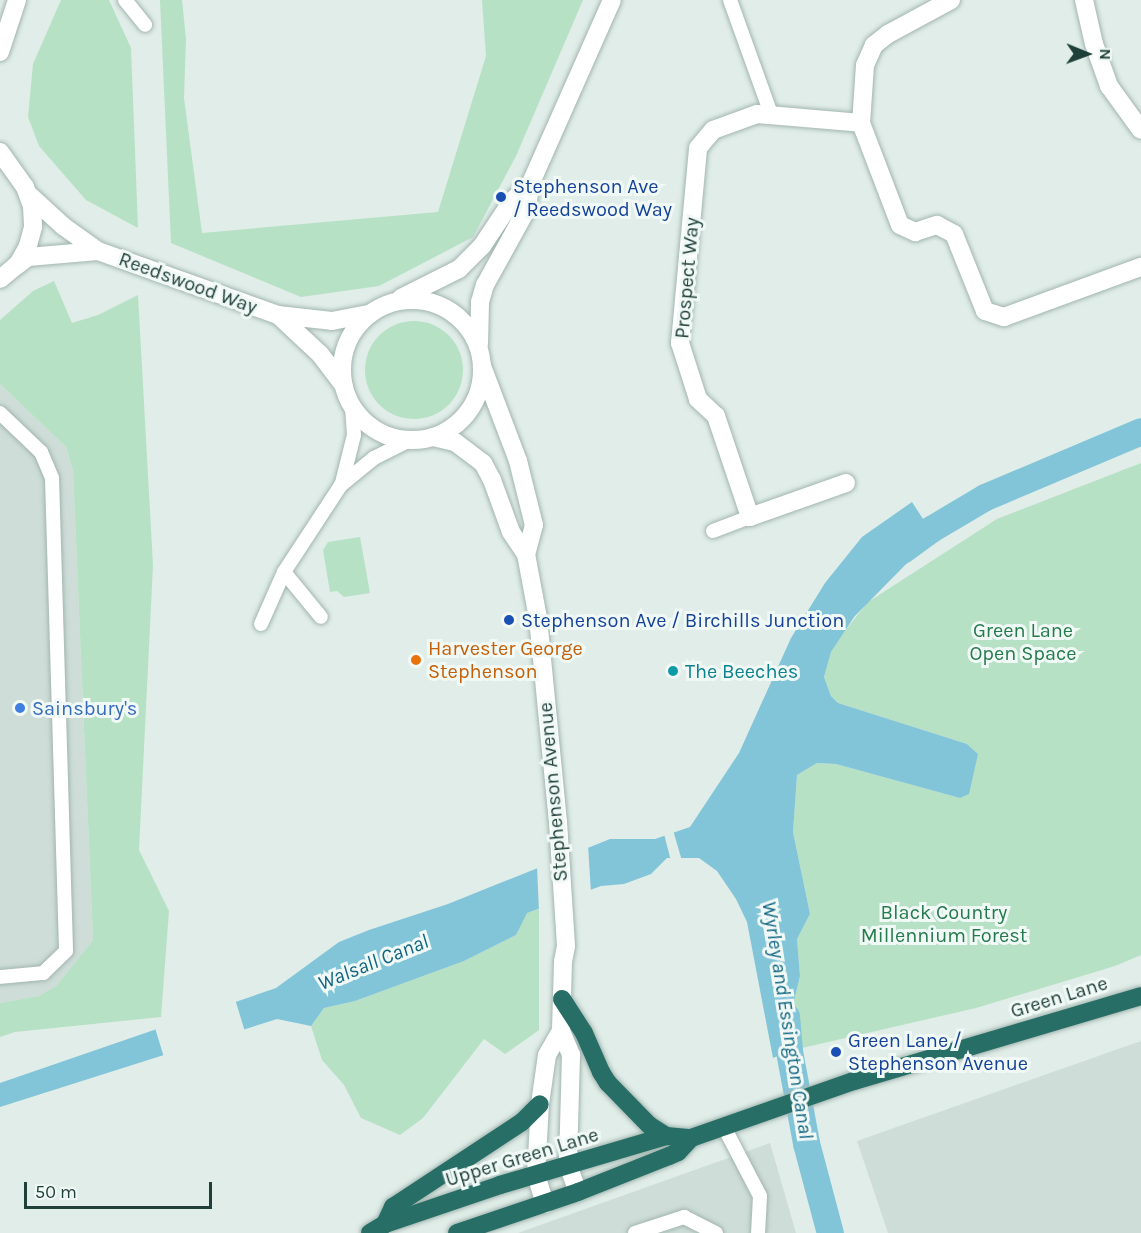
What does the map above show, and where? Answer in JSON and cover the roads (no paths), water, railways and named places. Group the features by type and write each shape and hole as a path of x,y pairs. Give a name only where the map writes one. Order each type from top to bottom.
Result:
{"highway":[{"name":"Green Lane","path":"749,1116 854,1081 1141,996"},
{"path":"562,999 585,1033 600,1072 608,1083 649,1125 666,1136"},
{"path":"377,1229 393,1207 522,1122 540,1104"},
{"name":"Upper Green Lane","path":"457,1233 578,1192 678,1152 691,1138 749,1116"},
{"name":"Upper Green Lane","path":"377,1229 536,1175 666,1136 691,1138"}],"street":[{"path":"0,52 17,0"},
{"name":"Stephenson Avenue","path":"526,554 534,525 518,461 480,357 480,302 485,285 527,209 530,185 612,0"},
{"path":"951,0 888,34 874,45 865,65 861,123 900,225 915,232 937,225 954,234 985,312 1004,317 1141,267"},
{"path":"1084,0 1094,44 1109,86 1141,130"},
{"name":"Prospect Way","path":"750,517 716,416 698,399 680,343 698,148 713,130 757,114 861,123"},
{"name":"Reedswood Way","path":"0,152 28,194 63,226 98,251 278,315 332,321 378,309"},
{"name":"Stephenson Avenue","path":"378,309 459,269 482,246 512,201 530,185"},
{"name":"Reedswood Way","path":"5,275 28,246 33,227 32,206 28,194"},
{"name":"Reedswood Way","path":"5,275 28,257 98,251"},
{"path":"408,300 431,302 451,312 468,328 480,357 479,389 469,410 454,427 433,437 410,440 387,436 367,424 352,406 343,385 342,362 349,340 358,325 378,309 408,300"},
{"name":"Reedswood Way","path":"278,315 320,354 343,385"},
{"name":"Stephenson Avenue","path":"433,437 455,442 483,463 492,480 511,532 526,554 538,618 558,822 565,933 561,1031 571,1055 568,1165 578,1192"},
{"path":"750,517 846,483"},
{"name":"Stephenson Avenue","path":"545,1204 536,1175 540,1104 547,1055 561,1031"}],"lane":[{"path":"125,0 145,25"},
{"path":"730,0 771,114"},
{"path":"261,624 284,572 341,485 352,449 352,406"},
{"path":"0,413 41,452 52,478 66,951 43,973 0,977"},
{"path":"341,485 374,458 410,440"},
{"path":"713,531 750,517"},
{"path":"284,572 321,617"},
{"path":"723,1125 760,1196 758,1233"},
{"path":"635,1233 684,1217 716,1233"}],"water":[{"name":"Walsall Canal","path":"912,502 936,539 913,557 854,617 831,652 824,677 831,696 838,703 967,744 978,754 969,794 960,798 836,764 817,763 797,775 793,832 810,914 797,939 800,976 792,1009 789,1051 773,1058 747,922 736,899 717,871 699,858 667,858 651,874 624,884 601,886 527,913 516,935 464,961 355,1001 324,1008 311,1026 277,1019 0,1107 0,1083 276,988 339,942 448,904 610,839 655,839 690,827 739,753 791,638 825,583 862,537"}],"waterway":[{"name":"Wyrley and Essington Canal","path":"902,550 931,529 985,497 1141,431"},
{"name":"Wyrley and Essington Canal","path":"786,1016 789,1051 806,1143 830,1233"}],"place":[{"name":"Stephenson Ave / Reedswood Way","path":"501,197"},
{"name":"Stephenson Ave / Birchills Junction","path":"509,620"},
{"name":"Harvester George Stephenson","path":"416,660"},
{"name":"The Beeches","path":"673,671"},
{"name":"Sainsbury's","path":"20,708"},
{"name":"Green Lane / Stephenson Avenue","path":"836,1052"}],"park label":[{"name":"Green Lane Open Space","path":"1023,642"},
{"name":"Black Country Millennium Forest","path":"944,924"}]}
